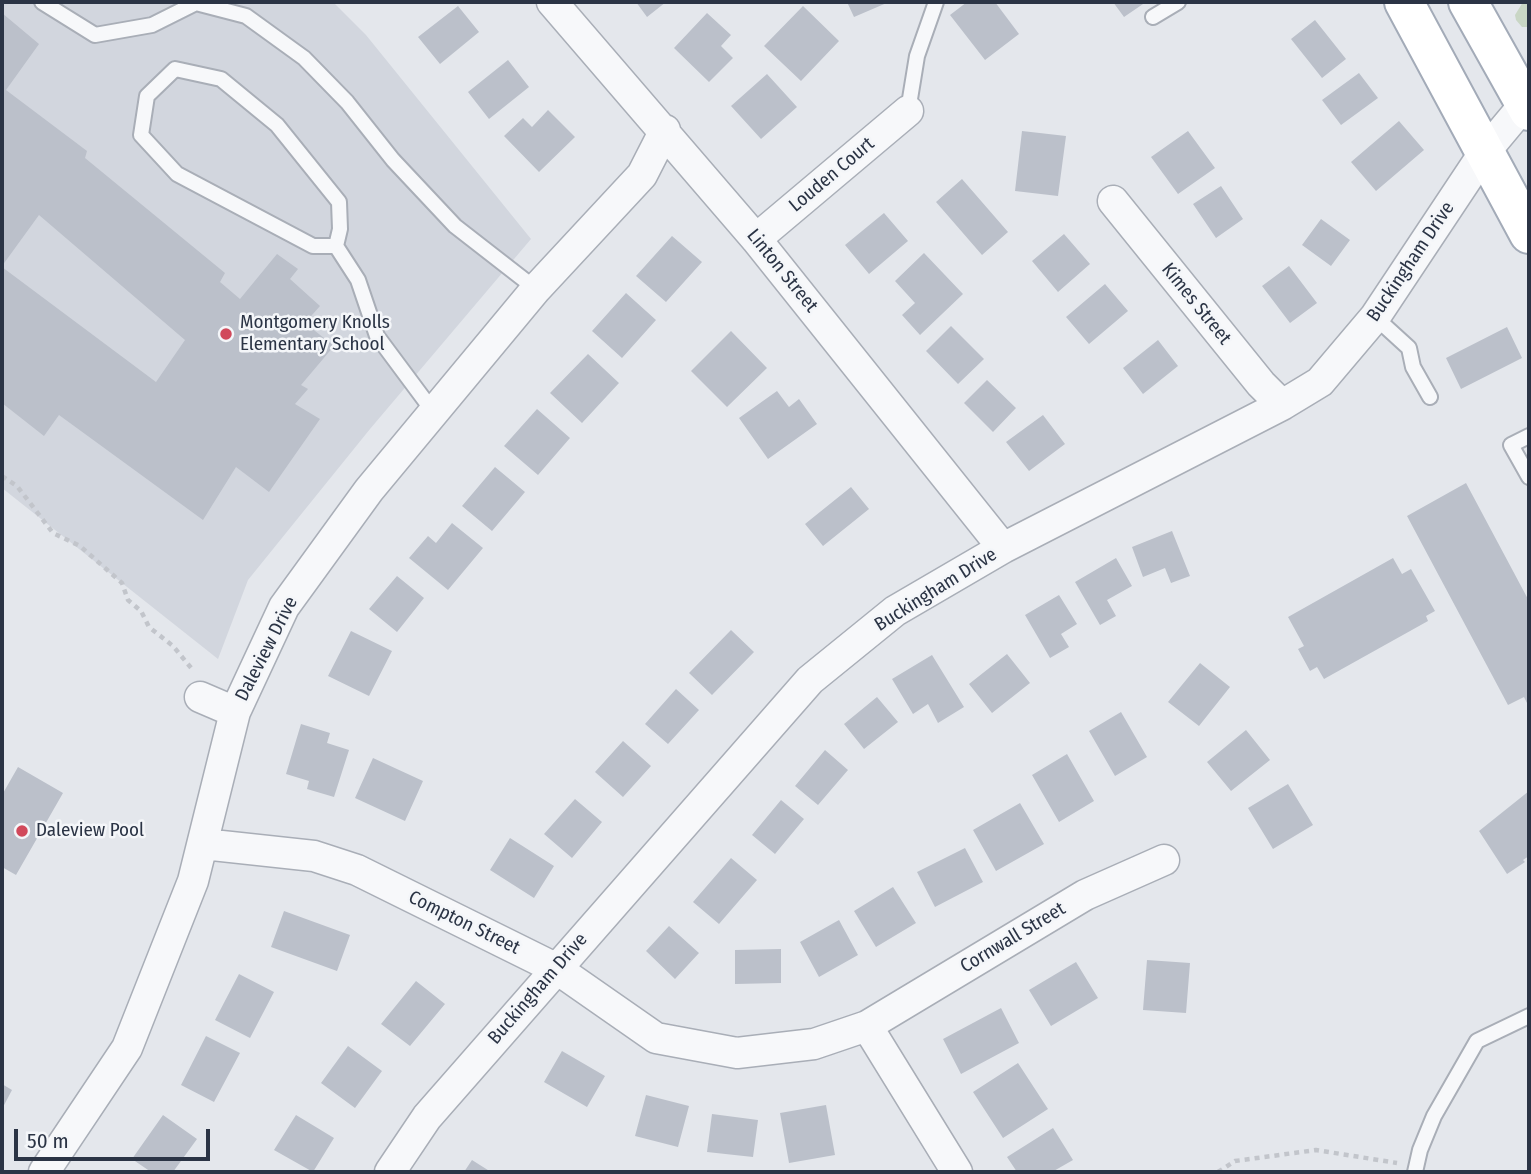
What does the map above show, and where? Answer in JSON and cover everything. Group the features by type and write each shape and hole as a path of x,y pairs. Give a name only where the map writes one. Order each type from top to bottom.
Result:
{"main road":[{"path":"1404,2 1529,234"},
{"path":"1468,2 1528,105"}],"street":[{"name":"Linton Street","path":"552,2 665,130 756,239 1003,548"},
{"name":"Buckingham Drive","path":"390,1172 427,1117 810,680 895,611 1003,548 1282,405 1320,382 1375,317 1483,153 1528,105"},
{"name":"Louden Court","path":"756,239 908,111"},
{"name":"Daleview Drive","path":"44,1172 127,1048 193,881 235,712 284,607 369,490 435,414 536,289 642,175 665,130"},
{"name":"Kimes Street","path":"1112,201 1261,384 1282,405"},
{"path":"200,697 235,712"},
{"name":"Compton Street","path":"203,844 314,856 357,870 557,969 656,1038 737,1053 814,1044 867,1026"},
{"name":"Cornwall Street","path":"867,1026 1085,895 1164,860"},
{"path":"867,1026 957,1172"}],"lane":[{"path":"42,2 95,35 152,25 193,3 246,16 304,58 347,102 393,160 455,226 536,289"},
{"path":"908,111 917,57 936,2"},
{"path":"1153,17 1178,2"},
{"path":"336,246 313,246 177,174 141,135 147,96 175,69 221,79 277,125 339,202 340,229 336,246 358,280 377,335 435,414"},
{"path":"1375,317 1409,348 1413,367 1430,397"},
{"path":"1529,436 1511,445 1529,477"},
{"path":"1416,1169 1434,1116 1477,1041 1529,1016"}],"path":[{"path":"2,476 17,486 53,533 80,546 122,583 128,600 141,611 149,627 173,646 192,668"},
{"path":"1218,1172 1235,1161 1316,1150 1416,1169"}],"shaded area":[{"name":"Montgomery Knolls Elementary School","path":"2,2 333,2 366,35 531,239 370,429 248,580 218,659 2,488"}],"green space":[{"path":"1523,2 1529,2 1529,27 1522,27 1516,20 1515,15"}],"building":[{"path":"636,2 666,2 647,17"},
{"path":"847,2 889,2 854,17"},
{"path":"967,2 995,2 1019,34 985,60 950,15"},
{"path":"1113,2 1146,2 1124,17"},
{"path":"458,6 479,32 440,64 418,37"},
{"path":"803,6 839,41 801,81 764,46"},
{"path":"2,13 39,44 6,90 87,151 85,158 225,273 220,282 240,299 277,254 298,269 290,279 320,306 305,323 334,346 301,385 308,389 295,404 320,419 269,492 236,467 203,520 59,415 44,436 2,403 2,267 156,382 185,340 39,215 2,266"},
{"path":"707,13 731,35 721,46 733,58 709,82 674,48"},
{"path":"1315,20 1346,59 1322,78 1291,39"},
{"path":"508,60 529,87 489,119 468,92"},
{"path":"1359,73 1378,98 1341,125 1322,100"},
{"path":"767,74 797,107 761,139 731,106"},
{"path":"548,110 575,137 539,172 504,136 523,118 532,127"},
{"path":"1399,121 1424,150 1376,191 1351,162"},
{"path":"1022,131 1066,136 1058,196 1015,191"},
{"path":"1188,131 1215,168 1178,194 1151,157"},
{"path":"962,179 1008,232 982,255 936,202"},
{"path":"1221,186 1243,219 1216,238 1193,204"},
{"path":"884,213 908,241 869,274 845,245"},
{"path":"1321,219 1350,240 1331,266 1302,245"},
{"path":"1064,234 1090,264 1058,292 1032,261"},
{"path":"672,236 702,262 666,302 636,276"},
{"path":"924,253 963,294 920,335 902,315 915,303 895,281"},
{"path":"1289,266 1317,303 1290,323 1262,286"},
{"path":"1105,284 1128,311 1089,344 1066,317"},
{"path":"626,293 656,320 622,358 592,331"},
{"path":"951,326 984,359 958,384 926,351"},
{"path":"1507,327 1522,358 1461,389 1446,358"},
{"path":"731,331 767,368 727,407 691,371"},
{"path":"1158,340 1178,366 1143,394 1123,368"},
{"path":"588,354 619,383 582,423 550,393"},
{"path":"987,380 1016,408 993,432 964,403"},
{"path":"777,391 789,407 799,399 817,424 768,459 739,418"},
{"path":"537,409 570,438 538,475 504,446"},
{"path":"1043,415 1065,444 1029,471 1006,442"},
{"path":"495,467 525,492 492,531 462,506"},
{"path":"1466,483 1529,601 1529,707 1524,697 1508,705 1407,516"},
{"path":"851,487 869,509 823,546 805,524"},
{"path":"452,523 483,548 448,590 409,558 428,536 436,543"},
{"path":"1172,531 1190,576 1171,583 1165,568 1143,577 1132,547"},
{"path":"1116,558 1132,586 1107,600 1116,616 1100,625 1075,582"},
{"path":"1393,558 1402,574 1411,569 1435,611 1426,616 1428,621 1324,679 1317,667 1310,671 1298,649 1304,646 1288,617"},
{"path":"397,576 424,598 397,632 369,609"},
{"path":"1059,595 1077,624 1061,634 1069,647 1050,658 1025,615"},
{"path":"731,630 754,652 712,695 689,673"},
{"path":"351,631 392,651 369,696 328,676"},
{"path":"1007,654 1030,683 992,713 969,684"},
{"path":"932,655 964,707 938,723 928,704 913,714 892,679"},
{"path":"1200,663 1230,687 1199,726 1168,702"},
{"path":"676,689 699,710 668,744 645,724"},
{"path":"877,697 898,722 864,749 844,724"},
{"path":"1121,712 1147,757 1115,776 1089,731"},
{"path":"301,724 330,733 327,743 349,750 334,797 307,789 309,781 286,774"},
{"path":"1246,730 1270,760 1231,791 1207,762"},
{"path":"623,741 651,766 623,797 595,772"},
{"path":"825,750 848,770 818,805 795,786"},
{"path":"1067,754 1094,801 1059,822 1032,775"},
{"path":"373,758 423,781 405,821 355,798"},
{"name":"Daleview Pool","path":"18,767 63,793 16,875 2,867 2,795"},
{"path":"1288,784 1313,825 1273,849 1248,808"},
{"path":"1529,791 1529,856 1523,860 1525,862 1507,874 1479,831"},
{"path":"575,799 602,822 572,858 544,834"},
{"path":"781,800 804,819 775,854 752,835"},
{"path":"1020,803 1044,844 996,871 973,830"},
{"path":"510,838 554,866 534,898 490,870"},
{"path":"965,848 983,882 935,907 917,872"},
{"path":"731,858 757,880 719,924 693,902"},
{"path":"893,887 916,923 876,947 854,911"},
{"path":"284,911 350,935 337,971 271,947"},
{"path":"839,920 858,955 819,977 800,942"},
{"path":"669,926 699,953 675,979 646,951"},
{"path":"781,949 781,983 735,984 735,950"},
{"path":"1147,960 1190,963 1186,1013 1143,1010"},
{"path":"1076,962 1098,998 1051,1026 1029,990"},
{"path":"239,974 274,992 250,1038 215,1020"},
{"path":"416,981 445,1004 410,1046 381,1024"},
{"path":"1001,1008 1019,1043 961,1074 943,1039"},
{"path":"206,1036 240,1053 214,1102 181,1085"},
{"path":"348,1046 382,1071 355,1108 321,1083"},
{"path":"562,1051 605,1076 587,1107 544,1082"},
{"path":"1018,1063 1048,1109 1003,1138 973,1092"},
{"path":"2,1084 12,1090 2,1109"},
{"path":"646,1095 689,1106 678,1147 635,1136"},
{"path":"826,1105 835,1155 789,1163 780,1113"},
{"path":"712,1114 758,1120 753,1157 707,1152"},
{"path":"163,1115 197,1139 173,1172 151,1172 132,1159"},
{"path":"296,1115 334,1138 313,1172 274,1150"},
{"path":"1053,1128 1073,1160 1052,1172 1017,1172 1007,1157"},
{"path":"472,1160 491,1172 464,1172"}],"place":[{"name":"Montgomery Knolls Elementary School","path":"226,334"},
{"name":"Daleview Pool","path":"22,831"}]}
